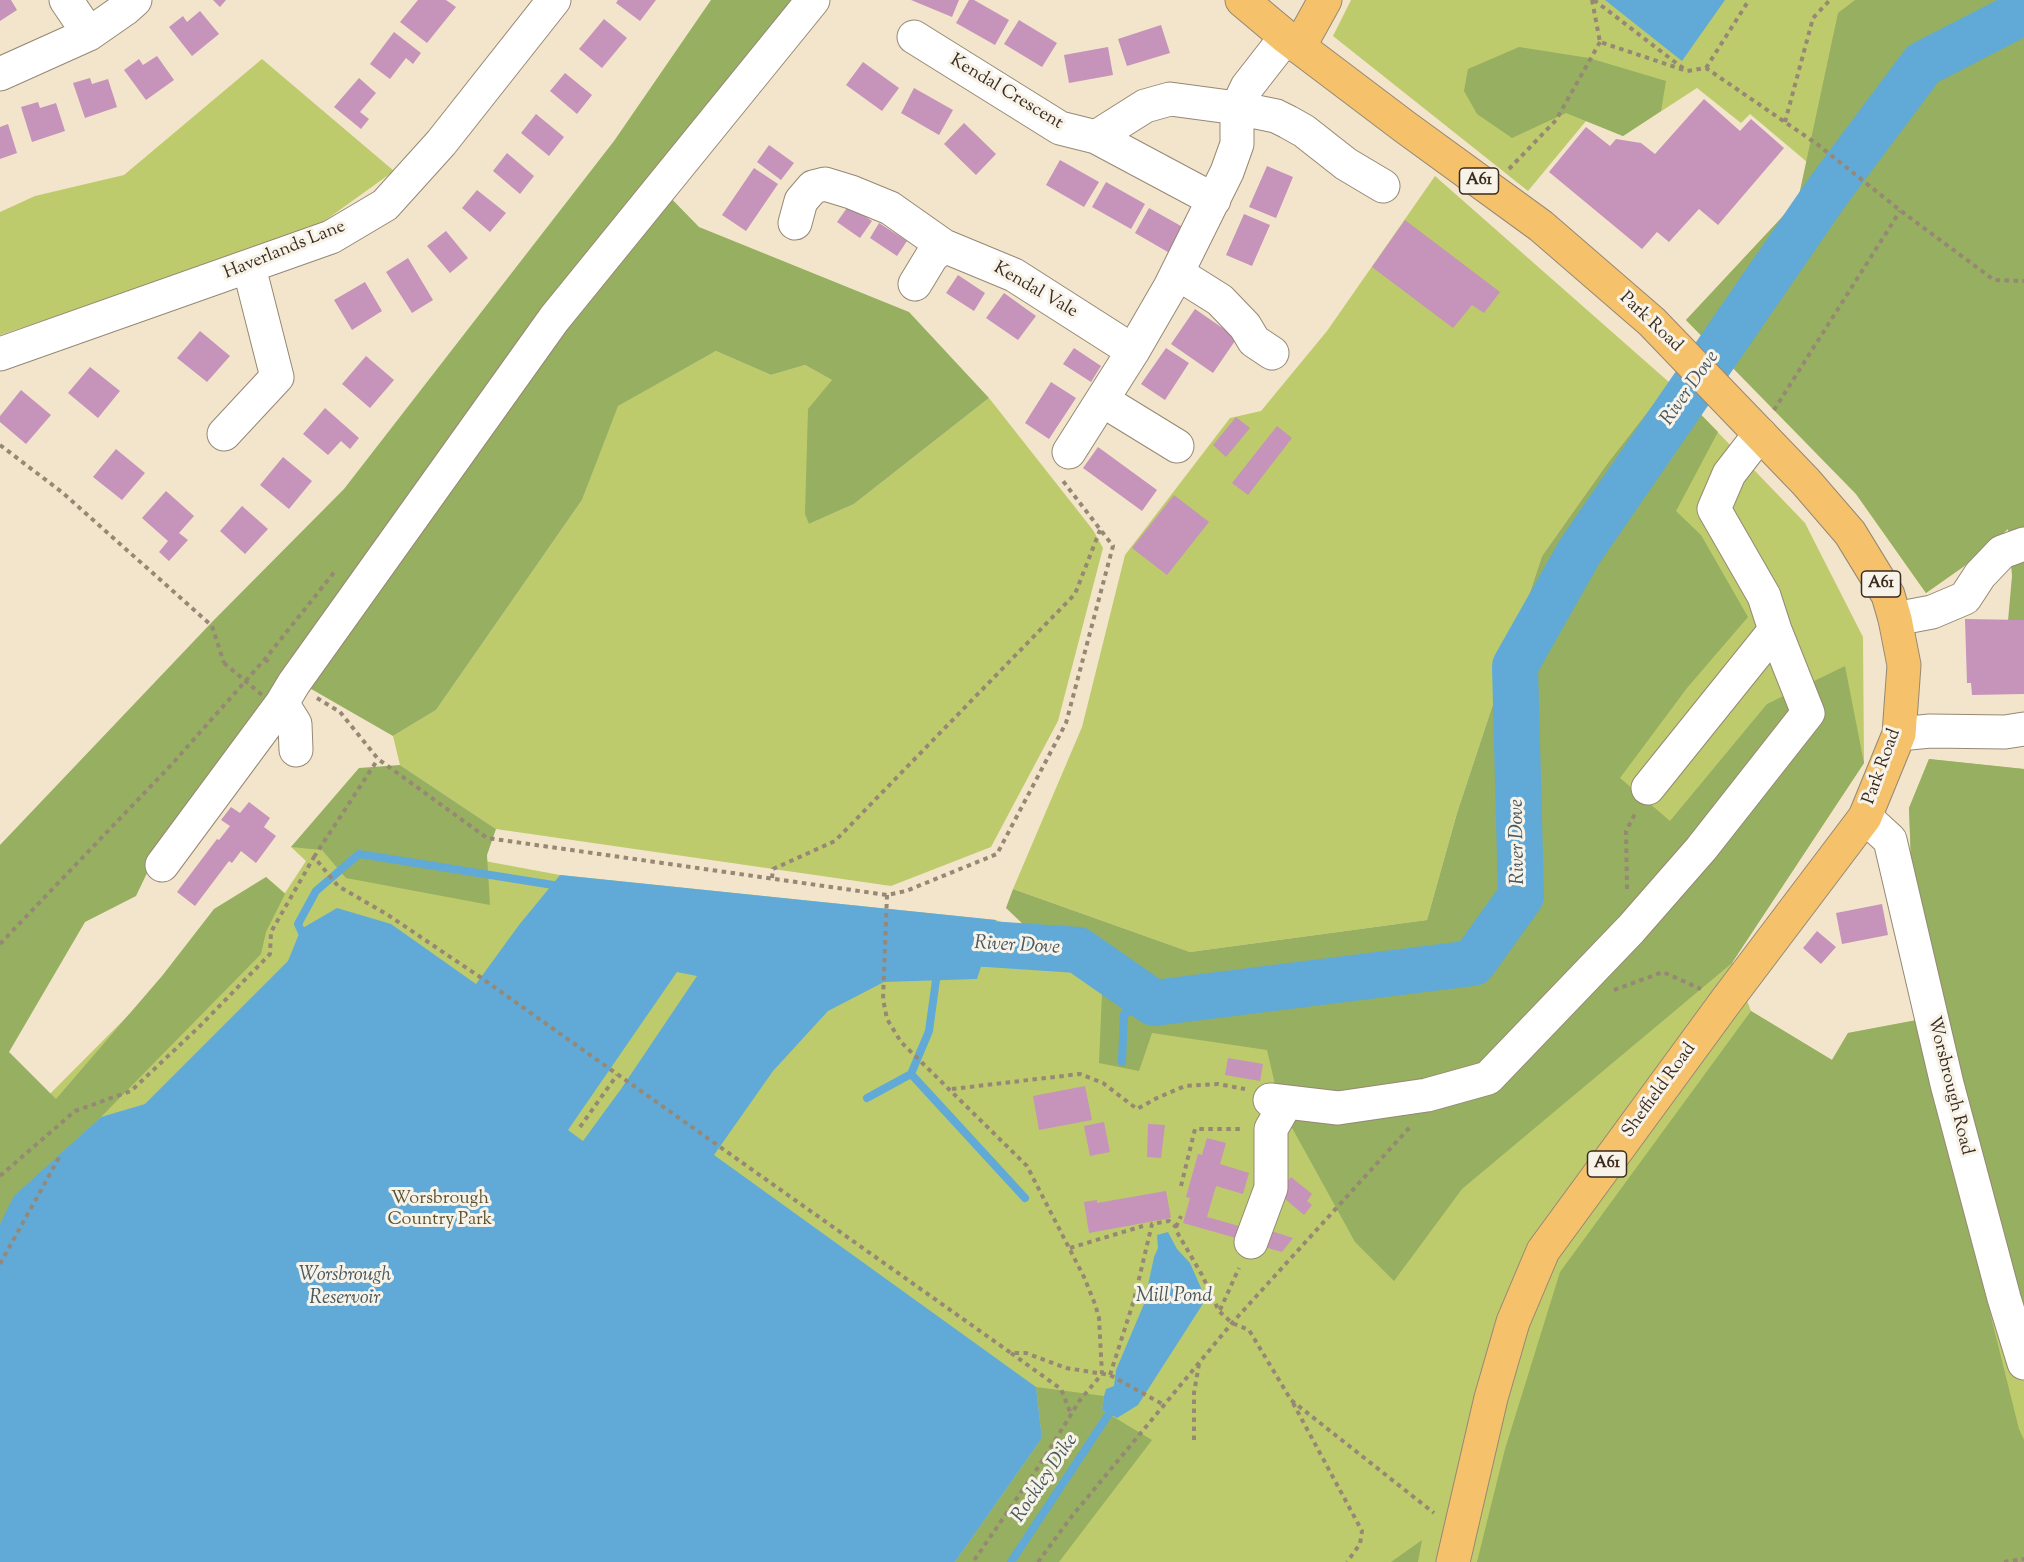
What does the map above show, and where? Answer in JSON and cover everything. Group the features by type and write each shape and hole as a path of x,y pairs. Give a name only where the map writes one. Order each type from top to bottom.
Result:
{"main road":[{"name":"Park Road","path":"1242,0 1293,42 1541,226 1652,322 1806,482 1850,533 1888,595 1904,665 1899,734 1865,817"},
{"path":"1293,42 1325,0"},
{"name":"Sheffield Road","path":"1453,1562 1491,1398 1513,1323 1543,1251 1726,1001 1865,817"}],"street":[{"path":"66,0 89,34"},
{"path":"0,74 89,34 135,0"},
{"name":"Haverlands Lane","path":"0,354 331,237 385,205 441,143 554,0"},
{"path":"162,865 279,694 554,319 813,0"},
{"name":"Kendal Crescent","path":"914,38 1059,128 1096,137 1214,200"},
{"path":"1070,452 1133,351 1214,200 1237,144 1237,108 1247,87 1293,42"},
{"path":"1096,137 1145,106 1170,99 1237,108 1276,116 1288,122 1304,131 1346,164 1383,186"},
{"name":"Kendal Vale","path":"795,223 801,201 813,187 825,184 851,192 890,208 944,246 1014,275 1133,351"},
{"path":"915,285 932,256 944,246"},
{"path":"224,434 278,377 249,267"},
{"path":"1173,280 1220,300 1245,326 1254,340 1272,353"},
{"path":"1102,400 1177,446"},
{"path":"1251,1242 1271,1188 1276,1111 1338,1108 1427,1095 1488,1078 1631,929 1701,849 1808,713 1764,596 1714,509 1729,474 1760,434"},
{"path":"1895,619 1932,612 1965,598 1980,574 2002,552 2024,544"},
{"path":"1648,788 1775,630"},
{"path":"279,694 295,724 296,750"},
{"path":"1899,734 1930,730 2006,732 2024,729"},
{"name":"Worsbrough Road","path":"1865,817 1890,840 1947,1084 2004,1298 2024,1363"}],"path":[{"path":"1490,189 1556,120 1600,42 1593,0"},
{"path":"1593,0 1687,71"},
{"path":"1706,68 1749,0"},
{"path":"1785,122 1814,18 1830,0"},
{"path":"1600,42 1687,71 1706,68 1817,144 1900,211 1994,280 2024,281"},
{"path":"1760,434 1900,211"},
{"path":"0,445 63,493 212,626 224,663 279,694 340,712 378,759 487,838 887,895 906,891 997,854 1066,723 1113,546 1055,471 1070,452"},
{"path":"772,878 773,869 835,841 1075,594 1100,530"},
{"path":"0,944 172,764 265,659 339,566"},
{"path":"265,659 279,694"},
{"path":"0,1176 75,1110 131,1091 201,1025 270,954 271,932 314,857 378,759"},
{"path":"1631,929 1627,891 1626,831 1648,788"},
{"path":"314,857 338,886 388,915 480,978 1061,1389 1071,1415"},
{"path":"887,895 883,999 887,1019 901,1041 1028,1166 1070,1248 1099,1318 1102,1374 1080,1400 1039,1466 973,1562"},
{"path":"1610,992 1663,972 1726,1001"},
{"path":"951,1089 1080,1074 1103,1083 1137,1109 1185,1086 1218,1084 1253,1091 1276,1111"},
{"path":"580,1128 617,1075"},
{"path":"1038,1562 1072,1516 1232,1323 1421,1115 1427,1095"},
{"path":"1181,1186 1195,1129 1276,1111"},
{"path":"0,1264 61,1154"},
{"path":"1180,1216 1176,1227 1177,1232 1220,1311 1232,1323 1249,1330 1292,1400 1362,1531 1360,1544 1347,1562"},
{"path":"1110,1376 1134,1300 1152,1224 1169,1221 1176,1227"},
{"path":"1070,1248 1143,1226"},
{"path":"1220,1311 1251,1242"},
{"path":"1011,1353 1026,1353 1066,1368 1110,1376 1164,1405"},
{"path":"1194,1440 1194,1393 1200,1364"},
{"path":"1292,1400 1431,1512 1462,1520"},
{"path":"2004,1562 2024,1559"}],"green space":[{"path":"711,0 811,0 660,187 699,227 909,312 989,398 854,504 809,524 805,514 808,409 832,380 805,365 771,375 716,351 618,406 582,500 436,710 393,736 306,686 159,848 136,896 85,922 9,1052 56,1099 162,976 214,909 266,877 285,894 266,932 261,954 101,1117 61,1154 0,1224 0,845 213,621 344,489 614,141"},
{"path":"1351,0 2024,0 2008,529 1963,567 1926,593 1856,494 1686,320 1798,200 1807,162 1750,114 1741,123 1697,88 1623,136 1586,121 1528,191 1333,36"},
{"path":"1855,0 2024,0 2024,620 2008,621 2012,576 2008,529 1963,567 1926,593 1856,494 1686,320 1798,200 1838,13"},
{"path":"1519,47 1589,58 1666,81 1661,111 1623,136 1566,113 1512,138 1477,114 1464,91 1468,69"},
{"path":"262,59 394,171 309,232 0,335 0,212 35,196 124,175"},
{"path":"1435,176 1670,383 1607,464 1542,556 1457,813 1427,920 1190,952 1013,889 1082,727 1125,555 1230,418 1261,411 1327,331"},
{"path":"716,351 771,375 805,365 832,380 809,524 854,504 989,398 1093,530 1103,548 1058,721 991,847 891,886 496,829 400,765 393,736 436,710 582,500 617,406"},
{"path":"1670,383 1718,432 1676,511 1701,535 1748,617 1687,688 1620,778 1670,821 1767,704 1845,666 1864,763 1732,963 1462,1189 1394,1281 1355,1242 1280,1106 1267,1050 1152,1033 1139,1071 1099,1063 1102,993 1049,949 1006,908 1013,889 1190,952 1427,920 1457,813 1542,556 1607,464"},
{"name":"Worsbrough Country Park","path":"1685,398 1805,523 1863,637 1864,763 1732,962 1751,1011 1832,1060 1848,1033 1917,1020 1909,808 1929,759 2024,769 2024,1534 1993,1562 0,1562 0,1144 266,877 285,893 306,861 291,847 311,825 345,835 560,875 996,920 1078,950 1473,963 1580,551"},
{"path":"1929,759 2024,769 2024,1305 2003,1247 1911,863 1909,808"},
{"path":"400,765 496,829 487,855 490,905 346,878 322,850 291,847 359,768"},
{"path":"1751,1011 1832,1060 1848,1033 1917,1020 2019,1429 2024,1440 2024,1562 1477,1562 1505,1449 1560,1272"},
{"path":"1036,1387 1104,1396 1102,1410 1152,1440 1059,1562 955,1562 1042,1438"},
{"path":"1422,1540 1418,1562 1391,1562"}],"water":[{"path":"1605,0 1725,0 1682,61"},
{"name":"Worsbrough Reservoir","path":"560,875 996,920 977,979 884,982 828,1011 773,1071 714,1155 1036,1387 1042,1438 955,1562 0,1562 0,1224 14,1196 101,1117 145,1104 288,961 301,929 337,908 391,924 476,984 519,925","holes":["677,972 697,976 583,1141 568,1130"]},
{"name":"Mill Pond","path":"1168,1232 1177,1249 1190,1263 1206,1299 1138,1405 1117,1418 1102,1410 1104,1396 1106,1389 1114,1386 1116,1370 1144,1304 1158,1248 1157,1235"}],"building":[{"path":"0,0 11,0 17,10 0,21"},
{"path":"213,0 226,0 220,7"},
{"path":"418,0 446,0 456,7 427,43 400,22"},
{"path":"618,0 656,0 640,21 616,3"},
{"path":"911,0 959,0 952,17"},
{"path":"969,0 974,0 1009,20 995,45 956,23"},
{"path":"200,11 219,34 192,56 169,27 183,16 187,22"},
{"path":"604,19 627,38 602,68 579,49"},
{"path":"1019,20 1057,43 1042,67 1004,44"},
{"path":"1161,25 1170,53 1127,66 1118,39"},
{"path":"394,32 421,53 413,64 406,58 390,79 370,64"},
{"path":"1108,47 1113,75 1069,83 1064,55"},
{"path":"157,56 174,80 146,100 124,70 139,59 143,65"},
{"path":"863,62 899,88 882,111 846,85"},
{"path":"565,73 592,95 577,114 550,91"},
{"path":"90,78 92,84 108,79 117,107 85,118 73,83"},
{"path":"359,78 376,93 360,112 369,119 361,129 334,107"},
{"path":"914,88 953,110 939,135 901,113"},
{"path":"1704,99 1740,131 1751,119 1784,148 1718,225 1699,209 1669,242 1657,232 1642,249 1549,172 1586,127 1610,146 1616,139 1641,143 1655,154"},
{"path":"38,102 40,108 56,103 65,131 32,142 21,107"},
{"path":"536,114 564,137 549,156 521,133"},
{"path":"964,123 996,154 976,175 944,144"},
{"path":"8,124 17,153 0,159 0,127"},
{"path":"769,145 794,163 781,180 757,162"},
{"path":"507,153 534,176 520,194 493,171"},
{"path":"1060,160 1099,182 1084,207 1046,185"},
{"path":"1267,166 1293,177 1276,218 1249,207"},
{"path":"754,168 778,184 746,231 722,215"},
{"path":"1106,182 1145,204 1131,229 1092,207"},
{"path":"477,190 506,213 490,232 462,208"},
{"path":"849,205 872,221 860,238 837,222"},
{"path":"1149,208 1188,230 1173,255 1135,233"},
{"path":"1244,214 1270,225 1252,266 1226,255"},
{"path":"1405,220 1500,292 1484,313 1472,305 1453,328 1372,267"},
{"path":"879,223 907,241 897,256 870,238"},
{"path":"446,231 468,258 450,273 427,246"},
{"path":"408,258 433,300 412,313 386,272"},
{"path":"958,275 985,293 974,311 946,293"},
{"path":"365,282 382,311 352,330 334,300"},
{"path":"1004,293 1036,316 1018,340 986,318"},
{"path":"1195,309 1237,338 1213,373 1171,344"},
{"path":"200,331 230,356 207,382 177,358"},
{"path":"1074,348 1101,366 1091,382 1063,364"},
{"path":"1166,348 1189,363 1165,400 1141,384"},
{"path":"366,356 394,380 370,408 342,384"},
{"path":"90,367 120,391 98,418 68,393"},
{"path":"1051,382 1076,398 1049,439 1025,423"},
{"path":"21,390 51,415 26,444 0,422 0,416"},
{"path":"325,408 359,438 350,449 341,441 328,455 303,434"},
{"path":"1236,417 1250,428 1226,457 1213,445"},
{"path":"1277,426 1292,438 1248,495 1232,483"},
{"path":"1098,447 1157,490 1142,511 1083,468"},
{"path":"116,449 145,473 122,500 93,477"},
{"path":"283,457 312,481 289,509 260,485"},
{"path":"166,491 194,516 179,533 188,540 169,561 159,552 168,541 142,518"},
{"path":"1174,495 1209,522 1167,575 1132,548"},
{"path":"242,506 268,529 245,554 220,531"},
{"path":"1965,619 2024,620 2024,694 1972,695 1971,683 1967,683"},
{"path":"249,802 270,818 264,827 276,836 256,863 241,851 232,863 229,861 195,906 177,892 217,839 219,840 230,826 221,820 231,807 240,813"},
{"path":"1882,904 1888,935 1842,944 1836,913"},
{"path":"1817,931 1836,947 1821,964 1803,948"},
{"path":"1228,1058 1263,1064 1260,1081 1225,1075"},
{"path":"1085,1086 1092,1120 1039,1130 1033,1096"},
{"path":"1104,1122 1110,1152 1090,1156 1084,1126"},
{"path":"1148,1124 1165,1125 1161,1158 1147,1157"},
{"path":"1207,1138 1226,1143 1220,1164 1249,1173 1243,1194 1216,1186 1207,1217 1246,1228 1243,1240 1183,1223 1190,1198 1186,1197 1198,1154 1202,1155"},
{"path":"1291,1177 1312,1194 1307,1201 1312,1205 1304,1215 1278,1193"},
{"path":"1166,1191 1171,1218 1089,1233 1084,1202 1097,1200 1097,1203"},
{"path":"1265,1229 1293,1238 1282,1252 1261,1246"}],"waterway":[{"name":"River Dove","path":"925,943 988,944 1078,950 1154,1003 1473,963 1521,896 1515,666 1580,551 1828,191 1923,64 2024,12"},
{"path":"305,939 298,924 316,891 359,854 560,888"},
{"path":"940,972 936,980 929,1031 911,1074 1025,1198"},
{"path":"1122,1062 1124,1014 1154,1003"},
{"path":"867,1098 911,1074"},
{"name":"Rockley Dike","path":"1011,1562 1114,1406"}]}
